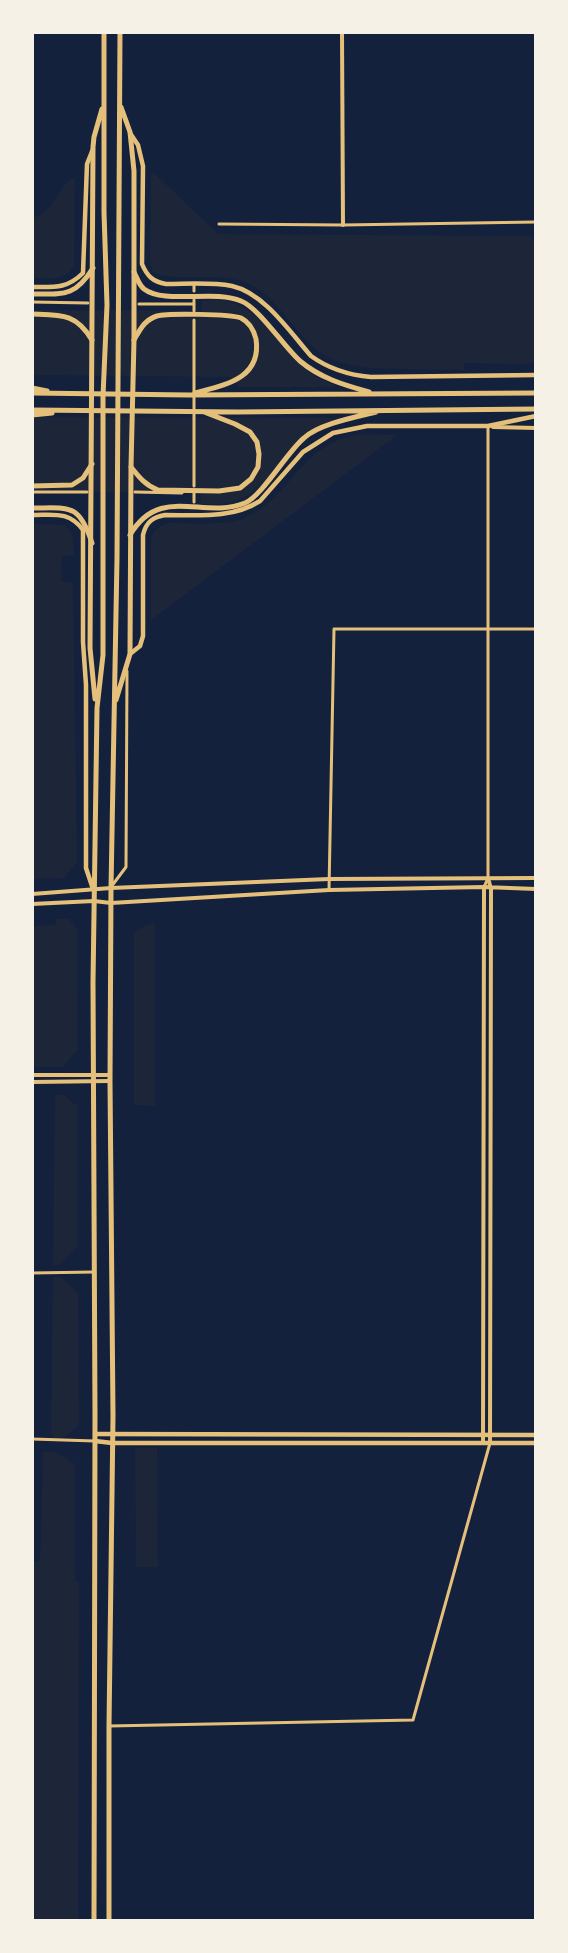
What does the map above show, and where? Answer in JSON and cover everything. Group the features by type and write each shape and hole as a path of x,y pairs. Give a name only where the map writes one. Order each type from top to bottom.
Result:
{"main road":[{"path":"94,1920 95,1434 93,1075 96,708 103,645 103,396 107,305 104,212 104,32"},
{"path":"109,1920 112,1443 111,888 117,558 120,32"},
{"path":"96,708 90,648 93,147 104,103"},
{"path":"120,103 130,132 138,145 143,166 142,264 145,272 158,283 231,286 251,294 266,305 311,356 321,364 346,374 371,377 536,375"},
{"path":"114,707 130,654 134,171 130,132"},
{"path":"32,287 55,287 72,283 83,273 86,171 93,147"},
{"path":"32,294 62,294 73,290 84,282 93,268"},
{"path":"134,272 142,288 152,294 162,296 213,296 242,301 252,309 299,360 314,371 336,382 377,394"},
{"path":"32,314 66,316 76,320 84,327 92,340"},
{"path":"134,340 143,324 157,316 229,316 241,318 254,332 256,355 253,364 235,382 189,395"},
{"path":"32,388 67,394"},
{"path":"32,393 189,395 536,393"},
{"path":"32,410 199,410 238,412 536,410"},
{"path":"32,416 68,410"},
{"path":"131,467 148,486 158,490 240,488 251,479 258,467 259,454 256,442 250,432 199,410"},
{"path":"130,535 137,524 150,512 167,507 232,507 250,500 304,437 331,424 386,410"},
{"path":"130,654 140,646 143,636 143,534 145,527 157,517 194,513 223,514 251,507 260,501 303,452 333,433 367,426 488,426 536,416"},
{"path":"32,486 72,485 83,478 92,464"},
{"path":"32,508 68,508 78,514 86,525 92,543"},
{"path":"32,515 69,517 78,523 83,530 83,642 86,685 86,868 94,890"},
{"path":"95,1434 536,1435"},
{"path":"95,1441 112,1443 536,1443"}],"street":[{"path":"342,32 343,225"},
{"path":"219,224 343,225 536,222"},
{"path":"194,284 194,291"},
{"path":"32,302 88,303"},
{"path":"139,304 194,302 194,311"},
{"path":"194,320 194,486"},
{"path":"109,1726 412,1720 490,1443 491,889 488,878 488,426 536,428"},
{"path":"32,492 87,492"},
{"path":"135,492 194,493 194,502"},
{"path":"329,890 334,629 536,628"},
{"path":"111,888 126,867 127,664"},
{"path":"32,894 111,888 329,878 536,878"},
{"path":"483,1443 484,887 488,878"},
{"path":"32,904 94,901 111,903 329,890 484,887 491,889 536,889"},
{"path":"32,1075 110,1075"},
{"path":"32,1082 110,1081"},
{"path":"32,1273 94,1272"},
{"path":"32,1439 95,1441"}],"shaded area":[{"path":"151,172 218,234 531,236 536,243 535,362 527,364 464,363 464,370 354,366 342,363 320,352 302,336 272,300 244,282 221,277 173,277 153,272 150,263"},
{"path":"75,177 74,265 71,270 61,277 33,278 33,218 46,210 63,187"},
{"path":"218,300 245,308 256,316 304,368 319,378 335,385 334,387 239,387 228,377 33,375 33,310 202,311 202,301"},
{"path":"33,417 333,418 334,420 306,434 297,441 270,475 246,496 223,504 201,504 201,493 33,492"},
{"path":"360,434 397,435 151,620 151,538 158,528 169,523 219,523 238,521 245,518 261,509 275,497 309,460 322,449 339,440"},
{"path":"33,524 65,525 72,535 74,543 74,555 62,556 61,581 73,583 77,862 64,878 33,879"},
{"path":"56,919 68,919 77,928 78,1049 63,1067 33,1067 33,926 56,925"},
{"path":"155,924 155,1106 134,1105 134,933 146,925"},
{"path":"55,1095 64,1095 77,1106 77,1247 59,1265 53,1266"},
{"path":"53,1277 61,1277 78,1293 79,1425 63,1438 53,1438 53,1434 51,1434"},
{"path":"135,1448 157,1448 158,1567 136,1567"},
{"path":"43,1452 56,1452 75,1464 75,1581 79,1581 78,1920 33,1920 32,1562 40,1561"}]}
